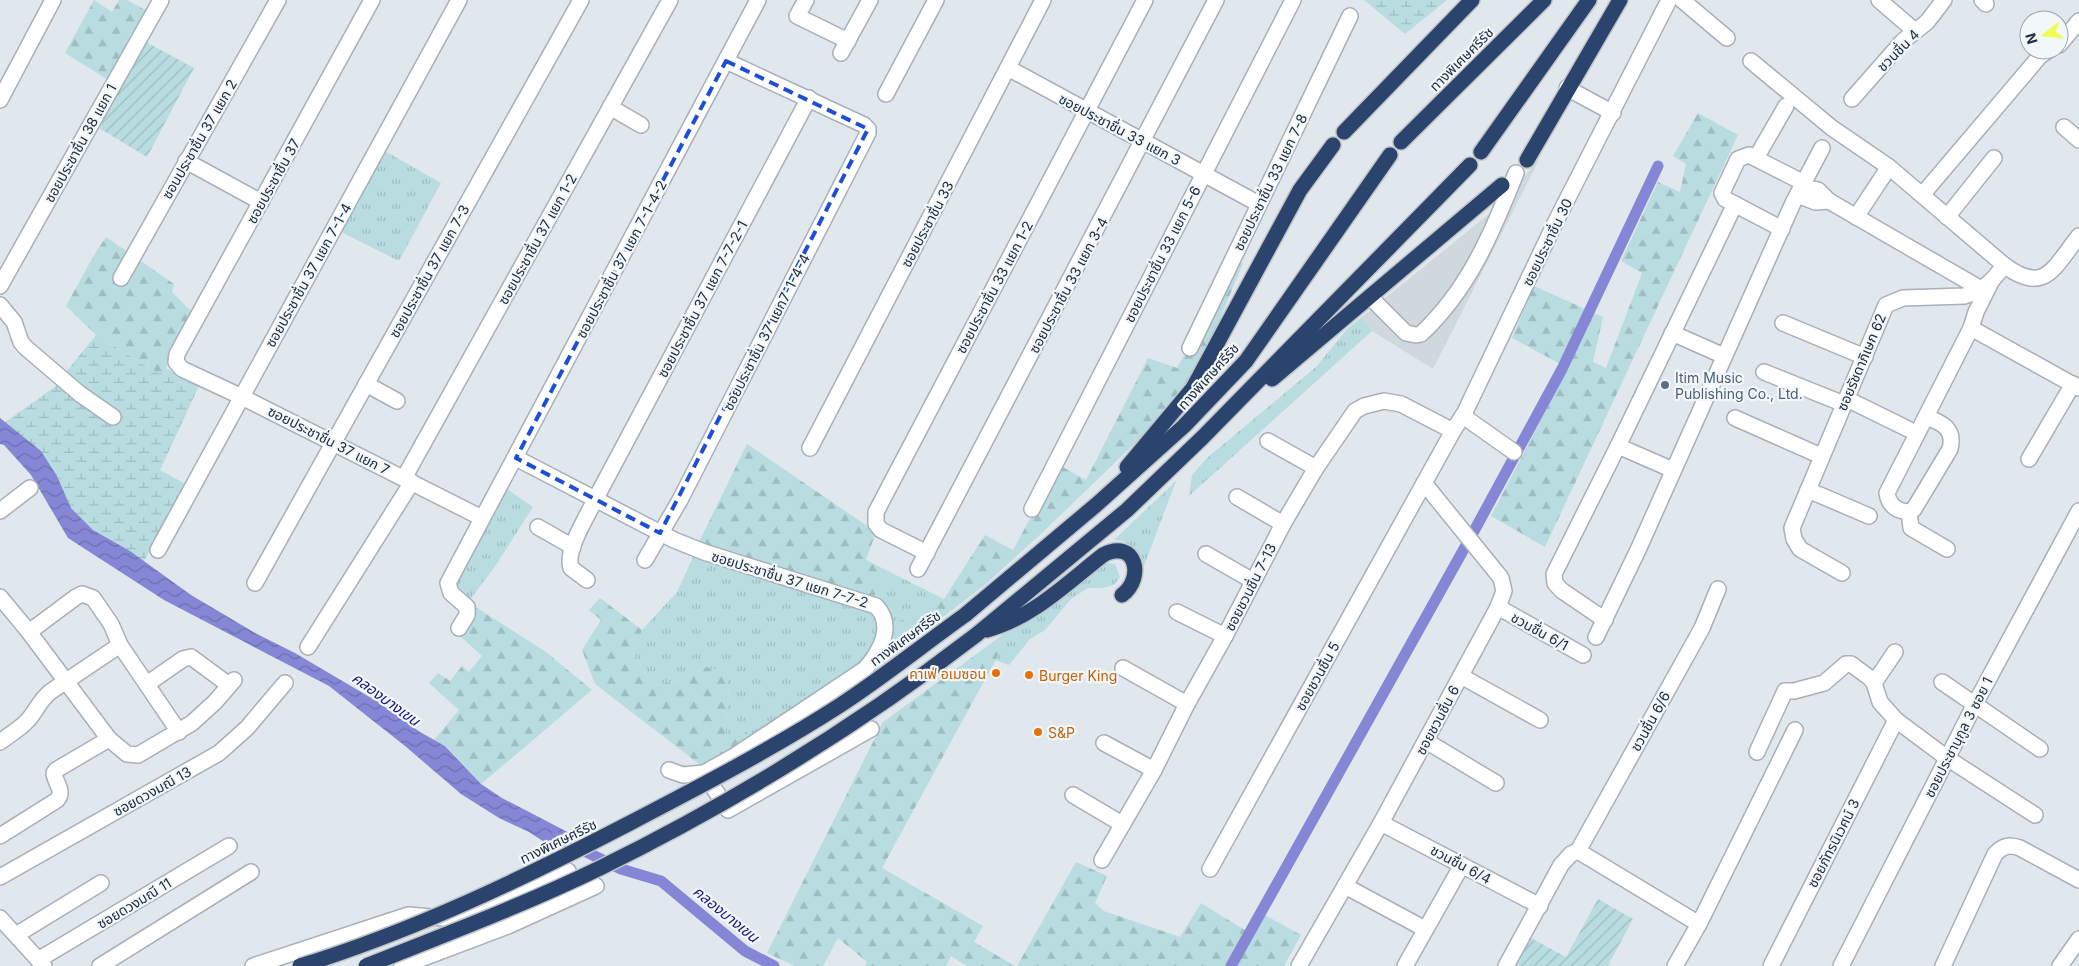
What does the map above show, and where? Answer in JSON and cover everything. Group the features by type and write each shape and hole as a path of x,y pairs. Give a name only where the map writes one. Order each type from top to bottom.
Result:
{"highway":[{"path":"1344,132 1472,0"},
{"name":"ทางพิเศษศรีรัช","path":"1401,142 1544,0"},
{"path":"1481,152 1589,0"},
{"path":"1527,160 1620,0"},
{"path":"1096,505 1193,388 1300,190 1333,144"},
{"name":"ทางพิเศษศรีรัช","path":"300,966 402,930 478,898 582,848 712,781 838,706 964,615 1096,505 1184,426 1246,361 1390,155"},
{"path":"366,966 492,915 599,868 692,820 747,789 862,718 922,677 1127,510 1203,437 1470,165"},
{"path":"1203,437 1502,185"},
{"path":"978,633 1007,624 1032,609 1103,555 1113,550 1124,551 1132,558 1135,564 1135,573 1129,587 1122,595"}],"street":[{"path":"0,100 53,0"},
{"name":"ซอยประชาชื่น 38 แยก 1","path":"0,286 161,0"},
{"name":"ซอนประชาชื่น 37 แยก 2","path":"121,278 278,0"},
{"name":"ซอยประชาชื่น 37","path":"176,362 177,354 372,0"},
{"name":"ซอยประชาชื่น 37 แยก 7-1-4","path":"158,550 459,0"},
{"name":"ซอยประชาชื่น 37 แยก 7-3","path":"255,583 581,0"},
{"name":"ซอยประชาชื่น 37 แยก 1-2","path":"308,647 408,480 670,0"},
{"name":"ซอยประชาชื่น 37 แยก 7-1-4-2","path":"459,628 467,615 467,607 451,593 448,583 758,0"},
{"path":"806,0 797,16 845,47 870,0"},
{"path":"886,94 936,0"},
{"name":"ซอยประชาชื่น 33","path":"810,448 1043,0"},
{"name":"ซอยประชาชื่น 33 แยก 1-2","path":"927,553 881,530 876,524 876,512 1144,0"},
{"name":"ซอยประชาชื่น 33 แยก 3-4","path":"918,569 1216,0"},
{"name":"ซอยประชาชื่น 33 แยก 5-6","path":"1032,509 1293,0"},
{"name":"ซอยประชาชื่น 30","path":"1424,483 1486,372 1556,221 1613,113 1669,0"},
{"path":"1682,0 1727,38"},
{"path":"1879,0 1915,31"},
{"name":"ชวนชื่น 4","path":"1852,99 1903,41 1927,22 1944,0"},
{"name":"ซอยประชาชื่น 33 แยก 7-8","path":"1190,348 1350,16"},
{"path":"2069,33 2079,21"},
{"path":"1922,195 2037,60"},
{"path":"726,61 809,98"},
{"path":"1751,61 1832,128 1889,167 2004,265 2024,278 2043,278 2051,272 2079,236"},
{"name":"ซอยประชาชื่น 33 แยก 3","path":"1008,68 1259,204"},
{"path":"1568,88 1613,113"},
{"name":"ซอยประชาชื่น 37 แยก7-1-4-4","path":"645,560 680,500 867,138 868,129 864,124 809,98"},
{"name":"ซอยประชาชื่น 37 แยก 7-7-2-1","path":"573,547 595,500 809,98"},
{"path":"1756,158 1786,106"},
{"path":"610,107 641,125"},
{"path":"2064,127 2079,140"},
{"path":"1596,637 1782,229 1822,148"},
{"path":"1782,229 1725,198 1722,193 1724,186 1738,159 1749,155 1756,158 1801,188 1815,202 1829,201 1986,286"},
{"path":"1946,217 1994,158"},
{"path":"186,161 261,202"},
{"path":"1856,217 1889,167"},
{"path":"1370,297 1406,333 1422,334 1448,307 1471,274 1497,221 1516,173"},
{"path":"1605,620 1561,590 1555,583 1554,574 1735,204"},
{"path":"1926,418 1941,423 1949,431 1952,441 1950,449 1914,509 1909,512 1899,511 1889,501 1887,493 1971,328 1986,286 2004,265"},
{"name":"ซอยรัชดาภิเษก 62","path":"1842,573 1800,549 1794,539 1792,528 1886,305 1903,298 1964,296 1986,286"},
{"path":"0,305 14,322 21,342 25,347 80,394 113,417"},
{"path":"1783,323 1865,357"},
{"path":"1971,328 2076,386 2029,459"},
{"path":"1672,333 1724,356"},
{"name":"ซอยประชาชื่น 37 แยก 7","path":"176,362 182,369 333,442 482,518"},
{"path":"1764,372 1908,428"},
{"path":"366,384 397,401"},
{"name":"ซอยชวนชื่น 7-13","path":"1102,860 1154,770 1283,524 1316,468 1355,411 1384,401 1401,404 1453,431"},
{"path":"1463,416 1514,452"},
{"path":"1735,418 1821,456"},
{"path":"1268,441 1316,468"},
{"path":"1618,446 1673,470"},
{"name":"ซอยประชาชื่น 37 แยก 7-7-2","path":"516,458 674,540 704,552 876,606 880,610 886,623 883,644 866,669 736,755 704,773 683,775 669,770"},
{"name":"ซอยชวนชื่น 6","path":"1299,966 1426,742 1498,607 1504,591 1501,578 1424,483"},
{"name":"ซอยชวนชื่น 5","path":"1210,869 1424,483"},
{"path":"0,511 30,488"},
{"path":"1808,490 1869,516"},
{"path":"1237,497 1283,524"},
{"name":"ซอยประชานุกูล 3 ซอย 1","path":"1841,966 1975,704 2079,510"},
{"path":"1909,512 1911,528 1947,549"},
{"path":"538,527 573,547 569,556 571,568 586,580"},
{"path":"1206,554 1253,581"},
{"name":"ชวนชื่น 6/6","path":"1578,851 1702,628 1718,590"},
{"path":"29,632 76,597 82,594 93,598 111,624 120,645 179,732"},
{"path":"0,596 109,739 127,754 138,755 179,732 203,714 232,682 191,657 147,684"},
{"name":"ชวนชื่น 6/1","path":"1498,607 1583,655"},
{"path":"1177,612 1225,636"},
{"path":"0,742 29,719 41,700 120,645"},
{"path":"1874,683 1896,652"},
{"path":"1757,752 1785,691 1813,687 1824,683 1846,664 1851,664 1860,669 1874,683 1880,702 1896,720 1947,758 2035,815"},
{"path":"1123,668 1187,704"},
{"path":"1461,676 1540,720"},
{"path":"1942,682 2040,749"},
{"name":"ซอยดวงมณี 13","path":"0,877 215,756 247,728 285,683"},
{"name":"ซอยภัทรนิเวศน์ 3","path":"1771,966 1896,720"},
{"path":"704,773 728,810 871,729"},
{"path":"1675,966 1699,924 1795,730"},
{"path":"0,836 61,796 54,777 56,770 109,739"},
{"path":"1426,742 1496,783"},
{"path":"1104,743 1154,770"},
{"path":"1073,796 1122,824"},
{"name":"ชวนชื่น 6/4","path":"1381,823 1540,906"},
{"path":"1943,966 1995,854 2002,848 2010,845 2020,848 2079,880"},
{"name":"ซอยดวงมณี 11","path":"41,963 229,846"},
{"path":"1506,966 1565,859 1578,851 1699,924"},
{"path":"1405,966 1462,865"},
{"path":"253,966 408,915 443,918 484,905 568,871"},
{"path":"100,966 251,872"},
{"path":"16,935 101,883"},
{"path":"402,966 508,926 596,886"},
{"path":"1345,886 1426,929"},
{"path":"0,918 41,963"},
{"path":"2060,966 2079,939"},
{"path":"302,951 308,966"}],"highlighted area":[{"path":"726,61 868,129 660,533 516,458"}],"shaded area":[{"path":"1540,158 1433,369 1372,331 1362,317 1495,209"}],"green space":[{"path":"94,0 112,12 119,0 127,0 149,12 110,81 65,53"},
{"path":"1364,0 1447,0 1405,34"},
{"path":"146,42 194,68 147,157 99,128"},
{"path":"1698,113 1738,135 1545,547 1491,516 1568,368 1512,338 1534,286 1603,317 1593,362 1606,368 1642,273 1621,261 1658,182 1680,192 1686,164 1673,156"},
{"path":"383,150 441,183 399,261 339,231"},
{"path":"106,237 174,284 172,292 194,314 166,368 159,374 96,335 66,306"},
{"path":"1237,259 1243,263 1208,348 1180,394 1158,421 987,583 925,631 884,659 892,624 915,615 944,599 985,535 1013,550 1059,465 1086,480 1148,358 1177,368"},
{"path":"1362,317 1372,331 1189,496 1192,475 1207,458 1316,367 1347,329"},
{"path":"96,335 159,374 166,368 199,386 160,470 187,485 144,561 93,530 71,508 57,476 4,423 59,384 110,424 118,415 80,387 66,372"},
{"path":"747,444 876,532 866,560 888,571 874,596 698,544"},
{"path":"1176,481 1141,574 1135,548 1123,541 1114,540"},
{"path":"507,489 533,507 496,565 469,601 452,587"},
{"path":"693,557 877,614 880,627 870,658 749,739 727,737 725,729 729,687 704,667 681,680 657,685 646,675 633,651 642,630 677,592"},
{"path":"1099,562 1115,564 1120,577 1114,585 1102,588 1088,588 1071,599 1045,630 1030,639 1009,665 995,660 1005,642 989,645"},
{"path":"888,571 944,599 915,615 892,624 890,611 874,596"},
{"path":"600,598 642,630 633,652 646,675 657,685 681,680 704,667 725,671 729,687 725,729 727,737 747,732 749,739 703,767 595,684 582,650 601,620 589,610"},
{"path":"474,606 546,652 592,690 481,784 446,746 434,740 459,710 429,683 438,673 450,681 462,666 469,672 482,656 459,635"},
{"path":"1006,641 882,868 983,926 974,942 1015,966 967,966 951,956 946,966 865,966 867,962 838,938 823,966 795,966 767,953 883,722 989,645"},
{"path":"1076,862 1107,876 1095,903 1104,911 1180,937 1201,903 1248,932 1256,910 1301,935 1284,966 1017,966"},
{"path":"1598,899 1633,919 1608,966 1514,966 1529,937 1566,957"}],"water":[{"path":"0,418 41,451 57,476 71,508 93,530 130,551 191,595 378,702 420,732 445,746 481,784 502,798 579,838 555,849 529,832 499,818 461,794 405,746 329,686 164,600 68,538 31,475 4,445 0,444"}],"waterway":[{"path":"1474,531 1562,369 1658,166"},
{"path":"1231,966 1465,547"},
{"name":"คลองบางเขน","path":"556,837 621,869 661,881 745,951 774,966"}],"place":[{"name":"Itim Music Publishing Co., Ltd.","path":"1665,385"},
{"name":"คาเฟ่ อเมซอน","path":"996,673"},
{"name":"Burger King","path":"1029,675"},
{"name":"S&P","path":"1038,732"}]}
